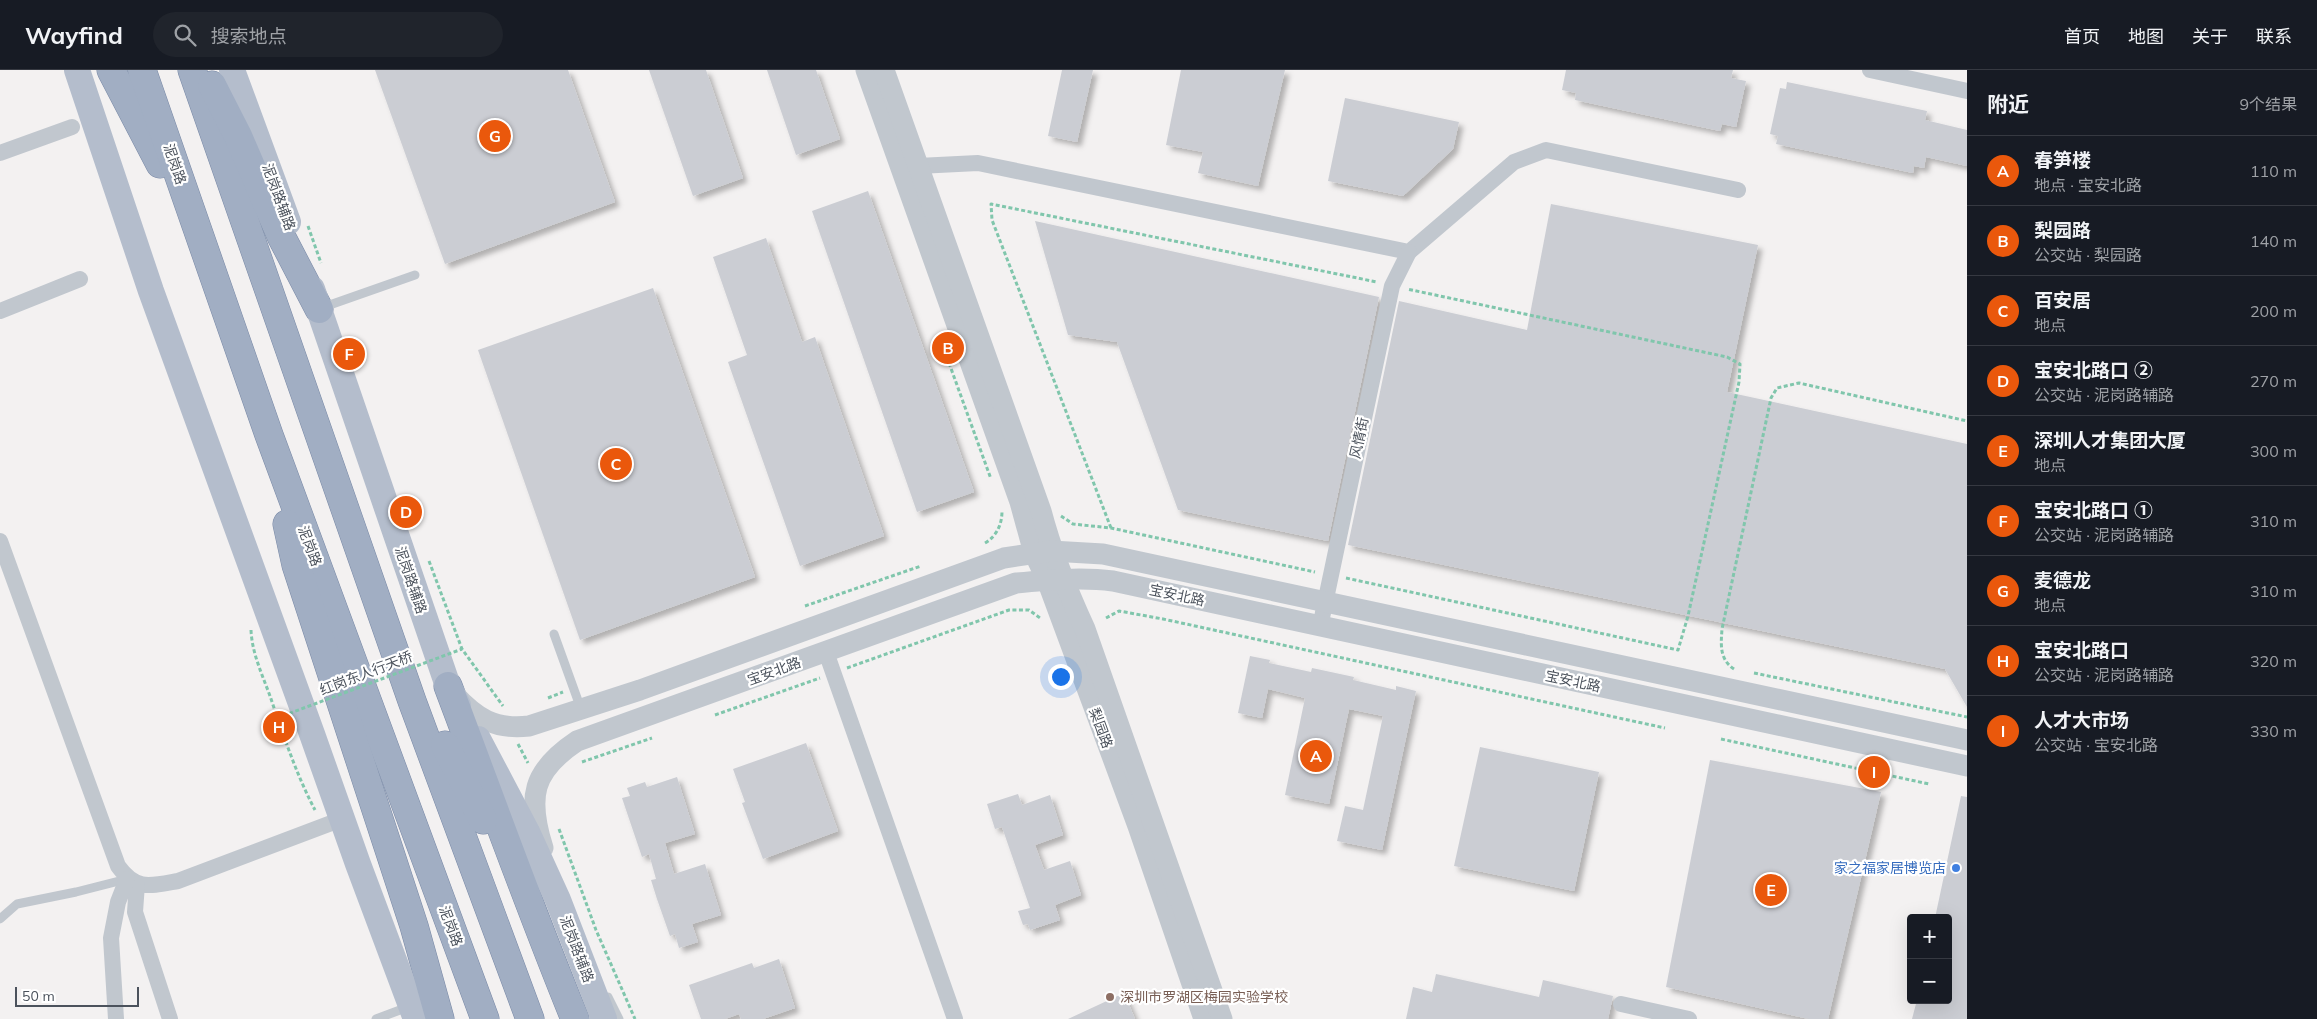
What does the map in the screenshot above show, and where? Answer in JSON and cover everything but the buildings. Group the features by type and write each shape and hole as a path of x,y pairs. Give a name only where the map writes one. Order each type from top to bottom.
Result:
{"highway":[{"path":"111,70 166,177 192,213"},
{"name":"泥岗路","path":"142,70 269,435 485,1019"},
{"path":"192,70 412,701 530,1019"},
{"path":"204,70 238,136 281,236 319,309"},
{"path":"269,435 296,565 414,926 423,1015"},
{"path":"448,686 509,847 535,922 574,1019"},
{"path":"412,701 438,731 535,922"}],"main road":[{"path":"77,70 154,300 342,819 423,1015"},
{"name":"泥岗路辅路","path":"232,70 319,309 448,686 526,832 558,900 604,1019"},
{"path":"312,734 357,822 412,959 423,1015"}],"street":[{"name":"梨园路","path":"866,70 910,169 1041,512 1042,552 1054,580 1204,1019"},
{"name":"梨园路","path":"884,70 910,169"},
{"path":"1870,70 1967,91"},
{"path":"0,153 72,127"},
{"path":"910,169 978,164 1409,252 1514,162 1546,150 1738,190"},
{"name":"风情街","path":"1320,627 1324,600 1392,286 1409,252"},
{"path":"0,311 80,279"},
{"path":"0,541 118,866 132,881 135,912 170,1019"},
{"name":"宝安北路","path":"448,686 469,710 482,719 512,728 529,726 640,690 990,563 1042,552 1103,554 1324,600 1967,740"},
{"name":"宝安北路","path":"558,900 540,838 534,797 550,764 560,753 577,741 1016,582 1094,579 1113,581 1320,627 1772,722 1967,766"},
{"name":"梨园路","path":"1054,580 1085,629 1222,1019"},
{"path":"826,652 956,1019"},
{"path":"132,881 157,885 178,881 342,819"},
{"path":"116,1019 111,938 118,902 132,881"},
{"path":"1621,1004 1689,1019"}],"lane":[{"path":"319,309 415,275"},
{"path":"554,634 581,709"},
{"path":"0,918 17,904 132,881"},
{"path":"574,942 601,983 619,1019"},
{"path":"381,1018 423,1015"}],"path":[{"path":"1073,524 1111,528 1678,650 1688,616 1739,382 1740,364 1727,357 992,204 992,220 1111,528"},
{"path":"1742,671 1732,669 1724,660 1721,648 1722,629 1771,398 1777,388 1799,383 1967,421"},
{"path":"982,544 994,536 1002,522 1002,509"},
{"path":"442,610 433,584 429,560 462,649 500,703"},
{"path":"805,606 923,566"},
{"path":"715,715 1009,610 1029,610 1038,615 1042,620"},
{"path":"1106,618 1119,610 1665,728"},
{"path":"453,644 456,653"},
{"path":"252,645 277,718 314,810"},
{"name":"红岗东人行天桥","path":"277,718 462,649"},
{"path":"1752,673 1967,717"},
{"path":"540,702 563,692"},
{"path":"575,764 652,738"},
{"path":"1721,739 1929,784"},
{"path":"517,741 528,764"},
{"path":"558,826 596,930 635,1019"}],"place":[{"name":"麦德龙","path":"495,136"},
{"name":"梨园路","path":"948,348"},
{"name":"宝安北路口 ①","path":"349,354"},
{"name":"百安居","path":"616,464"},
{"name":"宝安北路口 ②","path":"406,512"},
{"name":"宝安北路口","path":"279,727"},
{"name":"春笋楼","path":"1316,756"},
{"name":"人才大市场","path":"1874,772"},
{"name":"家之福家居博览店","path":"1956,868"},
{"name":"深圳人才集团大厦","path":"1771,890"},
{"name":"深圳市罗湖区梅园实验学校","path":"1110,997"}]}
